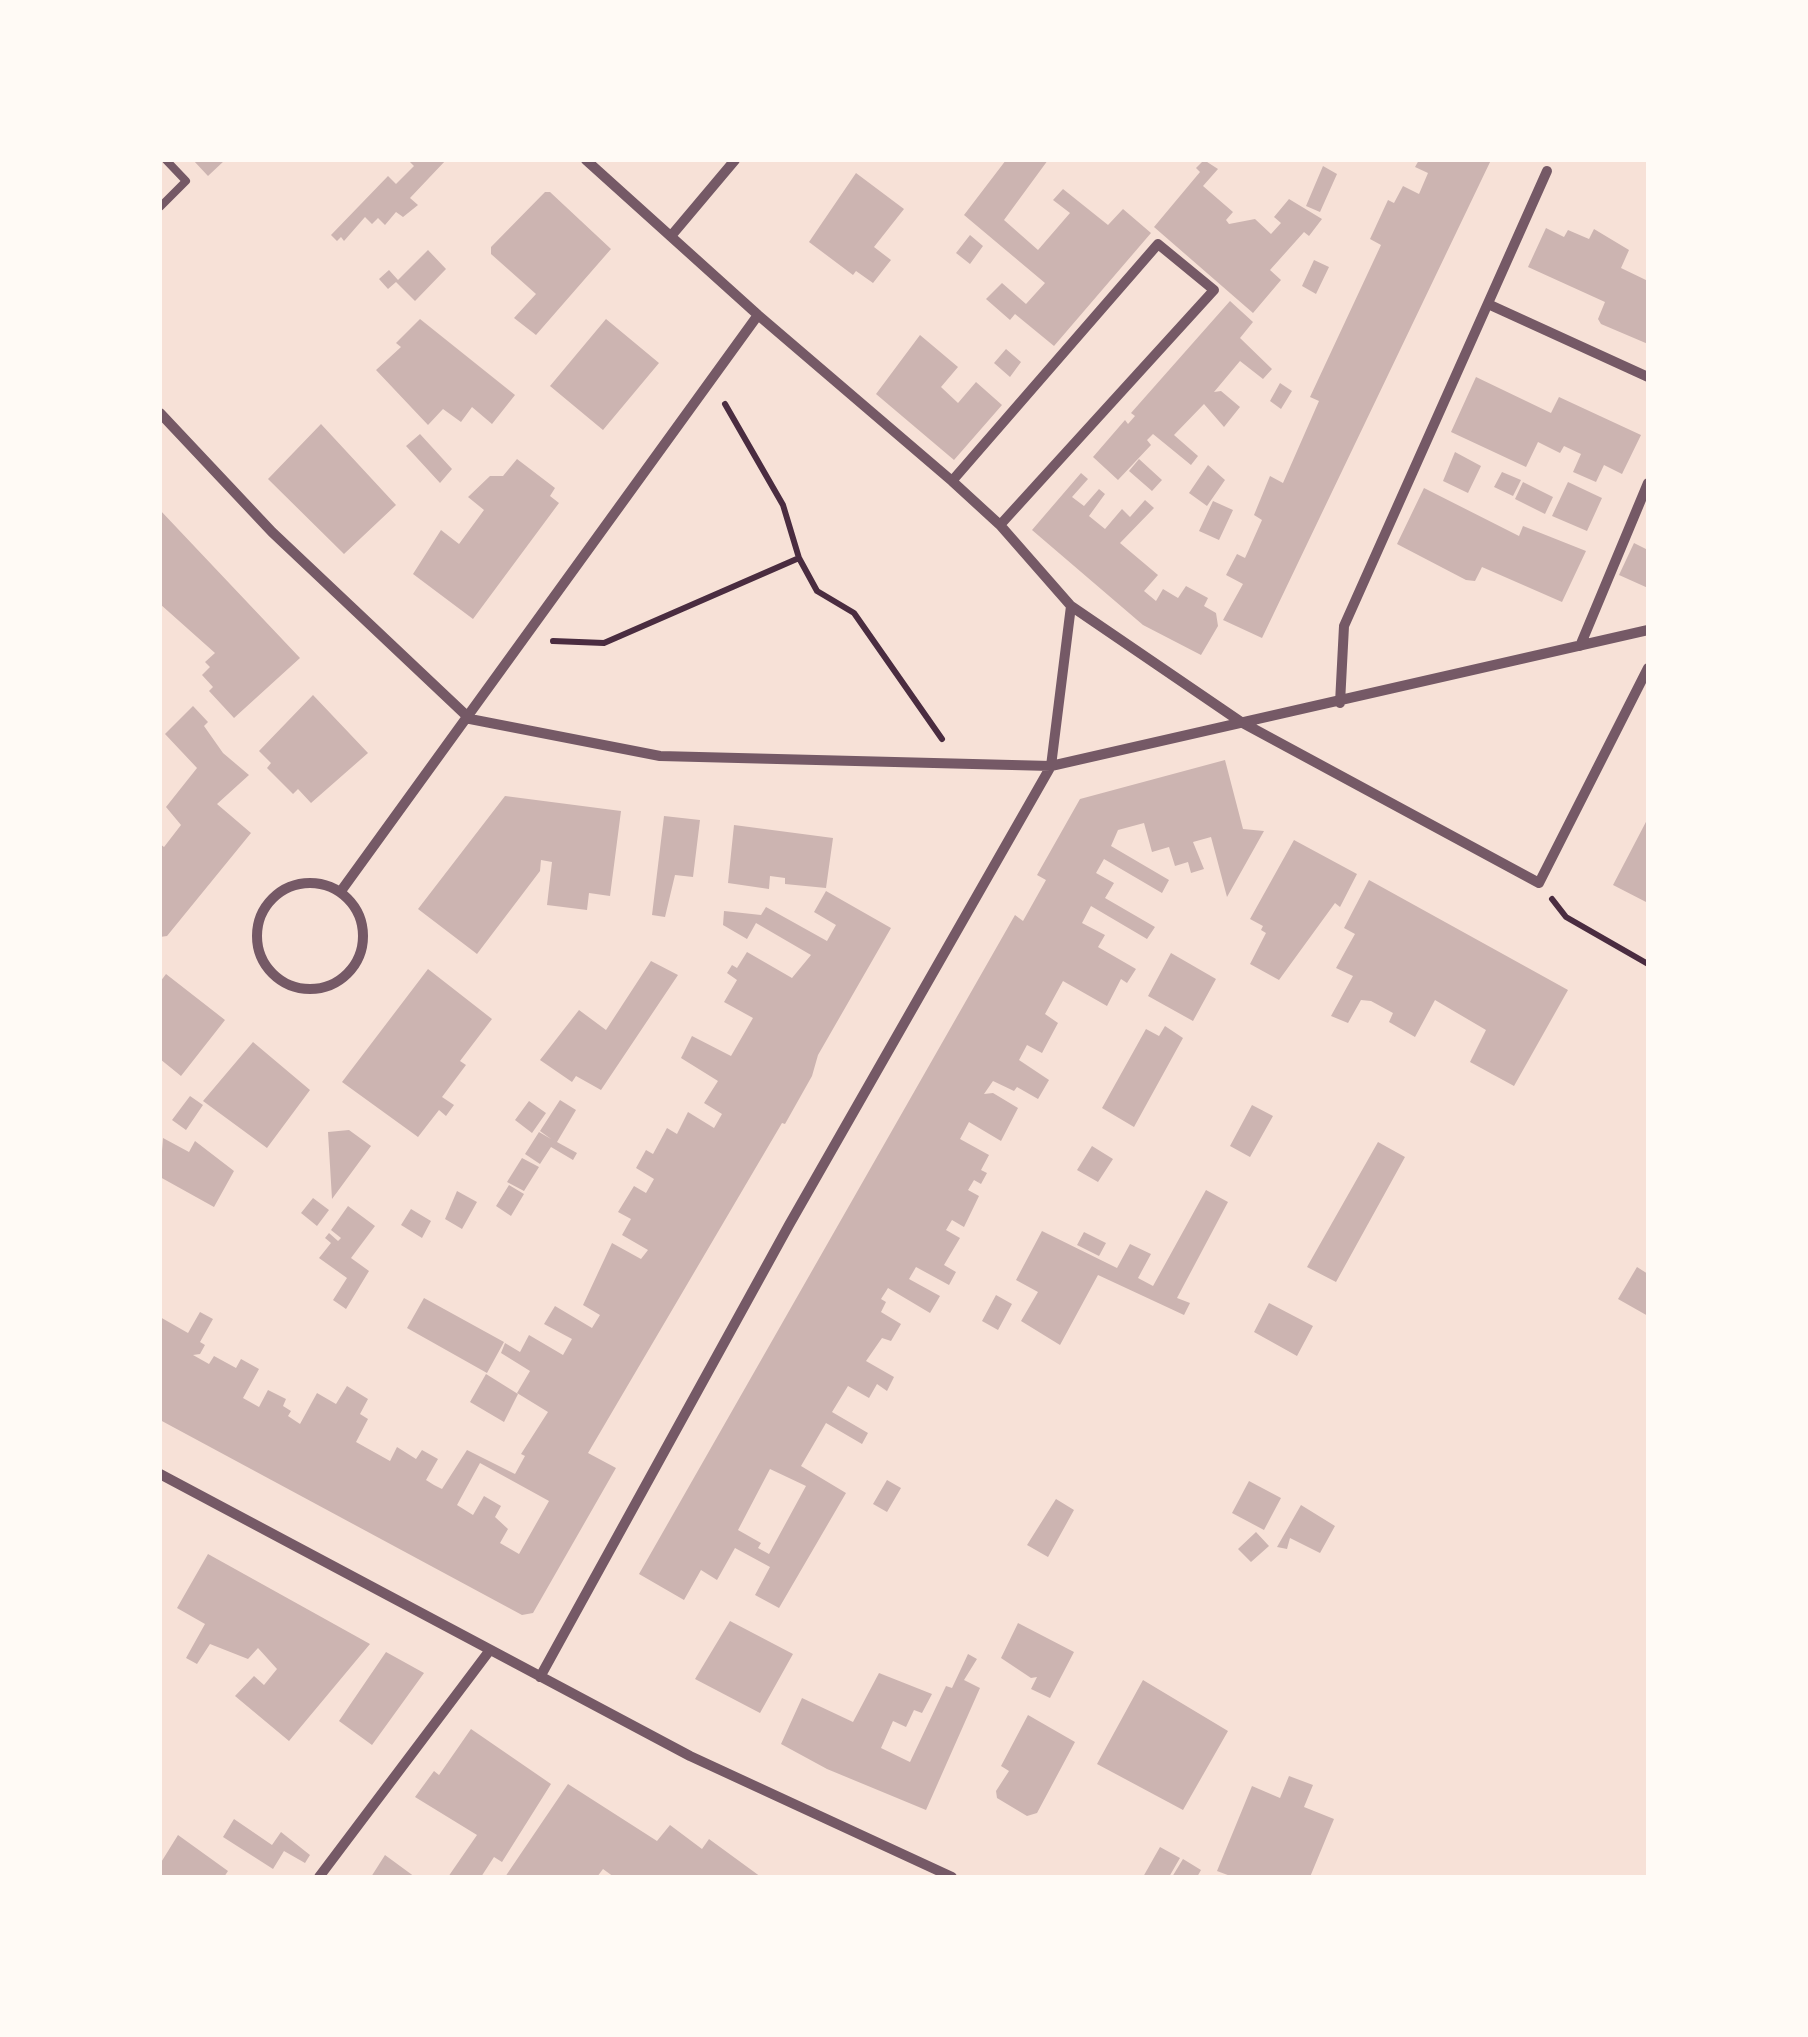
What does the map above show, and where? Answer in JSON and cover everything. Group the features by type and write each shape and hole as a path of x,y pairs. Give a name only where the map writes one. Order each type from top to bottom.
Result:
{"street":[{"path":"586,160 758,316 1000,525 1072,606 1241,722 1538,883 1648,668"},
{"path":"671,236 734,160"},
{"path":"1340,703 1344,626 1547,171"},
{"path":"952,481 1158,244 1214,290 1000,525"},
{"path":"1488,304 1648,377"},
{"path":"341,891 470,719 758,316"},
{"path":"160,413 272,532 470,719 660,756 1051,766 1648,630"},
{"path":"1580,646 1648,482"},
{"path":"540,1677 799,1208 1051,766 1072,606"},
{"path":"315,882 341,891 354,903 364,936 360,956 345,978 309,990 290,986 272,974 260,956 256,935 260,916 270,900 286,887 315,882"},
{"path":"160,1474 776,1798 952,1877"},
{"path":"319,1877 490,1650"}],"lane":[{"path":"160,207 186,182 166,160"}],"path":[{"path":"710,383 782,505 799,558 816,592 854,613 895,666 957,763"},
{"path":"529,636 604,643 799,558"},
{"path":"1538,883 1566,917 1648,964"}],"building":[{"path":"193,160 225,160 208,176"},
{"path":"408,160 446,160 410,198 418,205 403,217 396,212 385,225 378,218 372,224 365,217 344,241 341,237 337,241 331,235 388,176 396,184 414,166"},
{"path":"1006,160 1048,160 1004,220 1038,250 1070,213 1053,200 1063,189 1108,225 1123,209 1151,233 1054,346 1015,314 1010,320 986,299 1002,283 1026,304 1045,283 964,215"},
{"path":"1204,160 1218,169 1203,186 1233,212 1226,220 1229,224 1255,219 1271,234 1281,223 1274,217 1289,199 1322,219 1309,236 1304,232 1270,270 1281,280 1253,313 1154,227 1200,172 1196,168"},
{"path":"1419,160 1491,160 1262,638 1223,620 1243,584 1226,575 1237,554 1245,558 1262,520 1254,515 1270,476 1283,483 1319,401 1310,397 1381,245 1370,239 1388,200 1394,203 1403,186 1419,194 1428,173 1415,167"},
{"path":"1323,166 1337,174 1320,212 1306,206"},
{"path":"856,173 904,209 874,247 891,260 873,283 856,271 853,275 809,242"},
{"path":"545,192 550,192 611,249 536,335 514,318 536,294 491,254 491,247"},
{"path":"1546,228 1564,237 1568,230 1589,239 1594,229 1629,250 1621,268 1648,281 1648,344 1601,324 1598,319 1605,302 1528,267"},
{"path":"970,235 983,246 970,264 956,253"},
{"path":"428,250 446,269 415,301 396,282 388,289 379,279 389,270 398,280"},
{"path":"1314,260 1329,267 1316,294 1302,286"},
{"path":"1230,301 1253,322 1240,338 1272,369 1263,379 1240,361 1214,392 1221,391 1240,407 1224,427 1204,404 1174,435 1198,456 1191,465 1153,434 1147,440 1151,445 1118,480 1093,457 1125,420 1128,424 1135,416 1131,413"},
{"path":"420,319 515,395 492,424 472,407 461,422 443,409 428,425 376,370 401,347 396,343"},
{"path":"606,319 659,363 603,430 550,386"},
{"path":"920,335 958,367 941,387 958,403 976,382 1002,405 954,460 876,394"},
{"path":"1006,349 1021,362 1010,377 994,363"},
{"path":"1476,377 1551,413 1559,397 1641,435 1622,474 1604,465 1596,482 1573,472 1581,454 1564,446 1560,453 1538,442 1526,467 1451,432"},
{"path":"1280,383 1292,391 1281,409 1270,401"},
{"path":"321,424 396,505 344,554 268,479"},
{"path":"420,434 452,469 440,483 406,446"},
{"path":"1455,452 1481,466 1468,493 1443,481"},
{"path":"517,459 555,488 550,496 559,503 473,619 413,574 441,530 459,544 484,510 468,497 490,476 503,476"},
{"path":"1139,459 1162,480 1152,491 1129,471"},
{"path":"1208,465 1225,480 1207,506 1189,493"},
{"path":"1502,472 1521,480 1513,496 1494,487"},
{"path":"1081,473 1088,479 1072,497 1084,506 1099,489 1105,494 1089,516 1105,529 1122,509 1130,517 1145,500 1154,508 1120,543 1158,575 1144,591 1156,601 1163,589 1178,598 1186,586 1208,598 1204,606 1216,613 1218,626 1201,655 1143,625 1032,530"},
{"path":"1523,482 1553,497 1545,514 1515,499"},
{"path":"1568,482 1602,498 1587,531 1552,516"},
{"path":"1424,488 1519,536 1523,526 1586,551 1562,602 1482,567 1475,581 1466,580 1397,544"},
{"path":"1213,501 1233,510 1219,540 1199,531"},
{"path":"160,510 300,658 234,718 209,691 213,687 202,675 210,667 205,662 215,653 160,604"},
{"path":"1634,543 1648,550 1648,588 1619,575"},
{"path":"313,695 368,753 311,803 298,789 293,794 267,768 271,763 259,751"},
{"path":"193,706 208,722 204,726 223,753 249,775 217,804 251,833 167,936 160,937 160,844 164,847 181,825 166,807 197,768 165,734"},
{"path":"1225,760 1243,829 1264,831 1227,897 1211,837 1193,842 1204,869 1191,873 1188,862 1175,866 1169,847 1152,852 1144,823 1118,830 1111,846 1169,880 1162,893 1104,859 1096,873 1114,883 1105,898 1155,927 1147,939 1091,906 1082,923 1105,935 1098,947 1136,969 1127,983 1121,979 1107,1006 1063,981 1045,1014 1058,1023 1042,1053 1027,1045 1019,1060 1049,1080 1038,1099 1017,1087 1014,1091 993,1081 984,1094 993,1093 1018,1108 1001,1141 969,1122 960,1139 989,1155 981,1170 987,1173 981,1184 974,1180 968,1190 979,1196 964,1227 952,1220 946,1230 960,1238 944,1265 956,1272 949,1285 916,1267 909,1279 940,1296 930,1313 888,1288 881,1299 886,1302 881,1312 901,1324 891,1341 882,1338 866,1361 894,1377 887,1391 877,1384 869,1398 848,1386 832,1412 868,1433 862,1444 826,1423 801,1466 846,1493 779,1608 755,1595 770,1567 735,1548 717,1580 701,1570 684,1600 639,1574 1015,915 1023,921 1046,880 1037,875 1080,799","holes":["770,1469 806,1486 769,1554 758,1548 761,1543 738,1530"]},
{"path":"505,796 621,811 610,896 589,893 587,910 547,905 552,862 541,860 540,871 477,954 418,909"},
{"path":"664,816 700,820 693,877 675,875 665,917 652,915"},
{"path":"1648,818 1648,903 1613,885"},
{"path":"734,825 833,838 826,888 785,884 785,878 770,876 769,889 728,883"},
{"path":"1294,840 1357,874 1340,907 1335,903 1279,980 1250,964 1266,933 1261,930 1263,926 1250,919"},
{"path":"1369,880 1568,990 1514,1086 1470,1062 1486,1030 1435,1000 1415,1037 1389,1022 1393,1013 1371,1001 1361,1000 1348,1023 1331,1016 1353,976 1336,968 1355,934 1344,928"},
{"path":"826,891 891,928 818,1055 812,1076 785,1124 782,1123 588,1453 616,1468 533,1613 522,1615 160,1420 160,1317 188,1333 200,1312 213,1319 200,1342 205,1345 200,1354 193,1355 209,1364 214,1356 236,1368 241,1359 259,1369 243,1398 259,1407 268,1390 286,1399 283,1406 291,1411 288,1416 300,1424 317,1393 336,1404 347,1386 368,1399 360,1414 368,1419 356,1442 390,1461 397,1447 416,1459 422,1450 438,1459 426,1480 434,1485 442,1489 467,1450 515,1474 525,1456 521,1454 548,1412 517,1393 530,1371 501,1353 505,1343 520,1352 529,1335 563,1355 572,1339 544,1324 555,1306 592,1328 600,1315 583,1305 612,1243 641,1259 648,1250 622,1235 631,1219 618,1212 634,1186 646,1193 654,1179 636,1168 646,1150 653,1154 667,1128 677,1134 688,1112 714,1128 722,1114 704,1103 718,1081 681,1058 692,1036 731,1056 753,1018 724,1002 737,980 727,973 732,965 737,968 747,952 792,978 811,955 756,923 747,939 723,925 724,911 761,915 766,907 827,941 836,925 814,912","holes":["480,1463 549,1501 519,1554 500,1543 508,1529 495,1517 501,1506 484,1496 473,1515 457,1505"]},
{"path":"1171,953 1216,979 1193,1021 1148,996"},
{"path":"651,961 678,975 601,1090 576,1076 572,1082 540,1060 579,1010 606,1030"},
{"path":"428,969 492,1019 460,1061 466,1065 442,1097 454,1105 446,1116 439,1110 418,1137 342,1082"},
{"path":"166,974 225,1020 181,1076 160,1059 160,982"},
{"path":"1165,1026 1183,1038 1134,1127 1102,1108 1146,1029 1159,1036"},
{"path":"253,1042 310,1090 267,1148 203,1101"},
{"path":"190,1096 203,1105 186,1130 172,1120"},
{"path":"560,1100 576,1110 557,1142 577,1153 573,1160 551,1147 540,1164 525,1154 539,1132 551,1139 540,1131"},
{"path":"529,1101 546,1113 532,1133 515,1120"},
{"path":"1252,1105 1273,1116 1250,1157 1230,1146"},
{"path":"349,1130 371,1146 332,1199 328,1132"},
{"path":"163,1138 189,1152 195,1141 234,1171 214,1207 160,1177"},
{"path":"1378,1142 1405,1157 1336,1282 1307,1267"},
{"path":"1092,1146 1113,1159 1098,1182 1077,1170"},
{"path":"522,1158 539,1167 524,1191 507,1182"},
{"path":"509,1185 524,1194 511,1216 496,1206"},
{"path":"1206,1190 1228,1202 1177,1298 1190,1303 1184,1315 1098,1275 1060,1345 1021,1321 1038,1292 1016,1280 1042,1231 1117,1268 1130,1244 1151,1254 1138,1278 1153,1286"},
{"path":"457,1191 477,1202 462,1229 445,1219"},
{"path":"313,1198 329,1210 317,1226 301,1213"},
{"path":"348,1206 375,1226 351,1258 369,1271 346,1309 333,1300 347,1278 319,1258 331,1243 325,1238 329,1233 338,1241 341,1238 331,1230"},
{"path":"411,1209 431,1221 422,1238 401,1225"},
{"path":"1084,1232 1106,1243 1099,1256 1077,1245"},
{"path":"1637,1267 1648,1274 1648,1316 1618,1299"},
{"path":"996,1295 1012,1304 998,1330 982,1321"},
{"path":"424,1298 504,1342 487,1373 407,1328"},
{"path":"1269,1303 1313,1326 1297,1356 1254,1332"},
{"path":"486,1374 518,1394 504,1422 470,1402"},
{"path":"887,1480 901,1488 887,1512 873,1504"},
{"path":"1249,1481 1281,1498 1264,1530 1232,1513"},
{"path":"1056,1499 1074,1510 1048,1557 1027,1545"},
{"path":"1301,1505 1335,1526 1320,1553 1290,1538 1287,1549 1277,1547"},
{"path":"1256,1532 1269,1546 1251,1562 1238,1549"},
{"path":"208,1554 370,1644 289,1741 235,1696 254,1676 264,1685 277,1669 258,1648 248,1659 210,1644 197,1664 186,1658 205,1624 177,1608"},
{"path":"730,1621 793,1654 760,1713 695,1679"},
{"path":"1018,1623 1074,1652 1050,1698 1031,1689 1037,1677 1031,1678 1001,1658"},
{"path":"386,1652 424,1673 372,1745 339,1721"},
{"path":"968,1654 977,1659 964,1680 980,1688 926,1810 827,1769 781,1744 802,1698 853,1722 879,1673 932,1694 922,1713 914,1710 906,1727 893,1721 881,1748 910,1762 946,1686 952,1688"},
{"path":"1143,1680 1228,1731 1183,1810 1097,1764"},
{"path":"1028,1715 1075,1742 1037,1813 1027,1816 997,1798 996,1791 1009,1771 1001,1766"},
{"path":"471,1729 551,1784 502,1862 494,1857 481,1877 448,1877 477,1835 415,1797 434,1771 439,1775"},
{"path":"1289,1776 1313,1785 1304,1807 1334,1819 1310,1877 1233,1877 1217,1871 1252,1786 1280,1798"},
{"path":"568,1784 657,1841 670,1825 702,1849 709,1839 761,1877 614,1877 603,1869 597,1877 505,1877"},
{"path":"234,1819 272,1845 281,1832 310,1855 305,1863 284,1851 273,1869 223,1837"},
{"path":"178,1835 228,1871 224,1877 160,1877 160,1864"},
{"path":"1160,1847 1180,1858 1169,1877 1143,1877"},
{"path":"385,1855 415,1877 371,1877"},
{"path":"1183,1859 1201,1870 1197,1877 1172,1877"}]}
